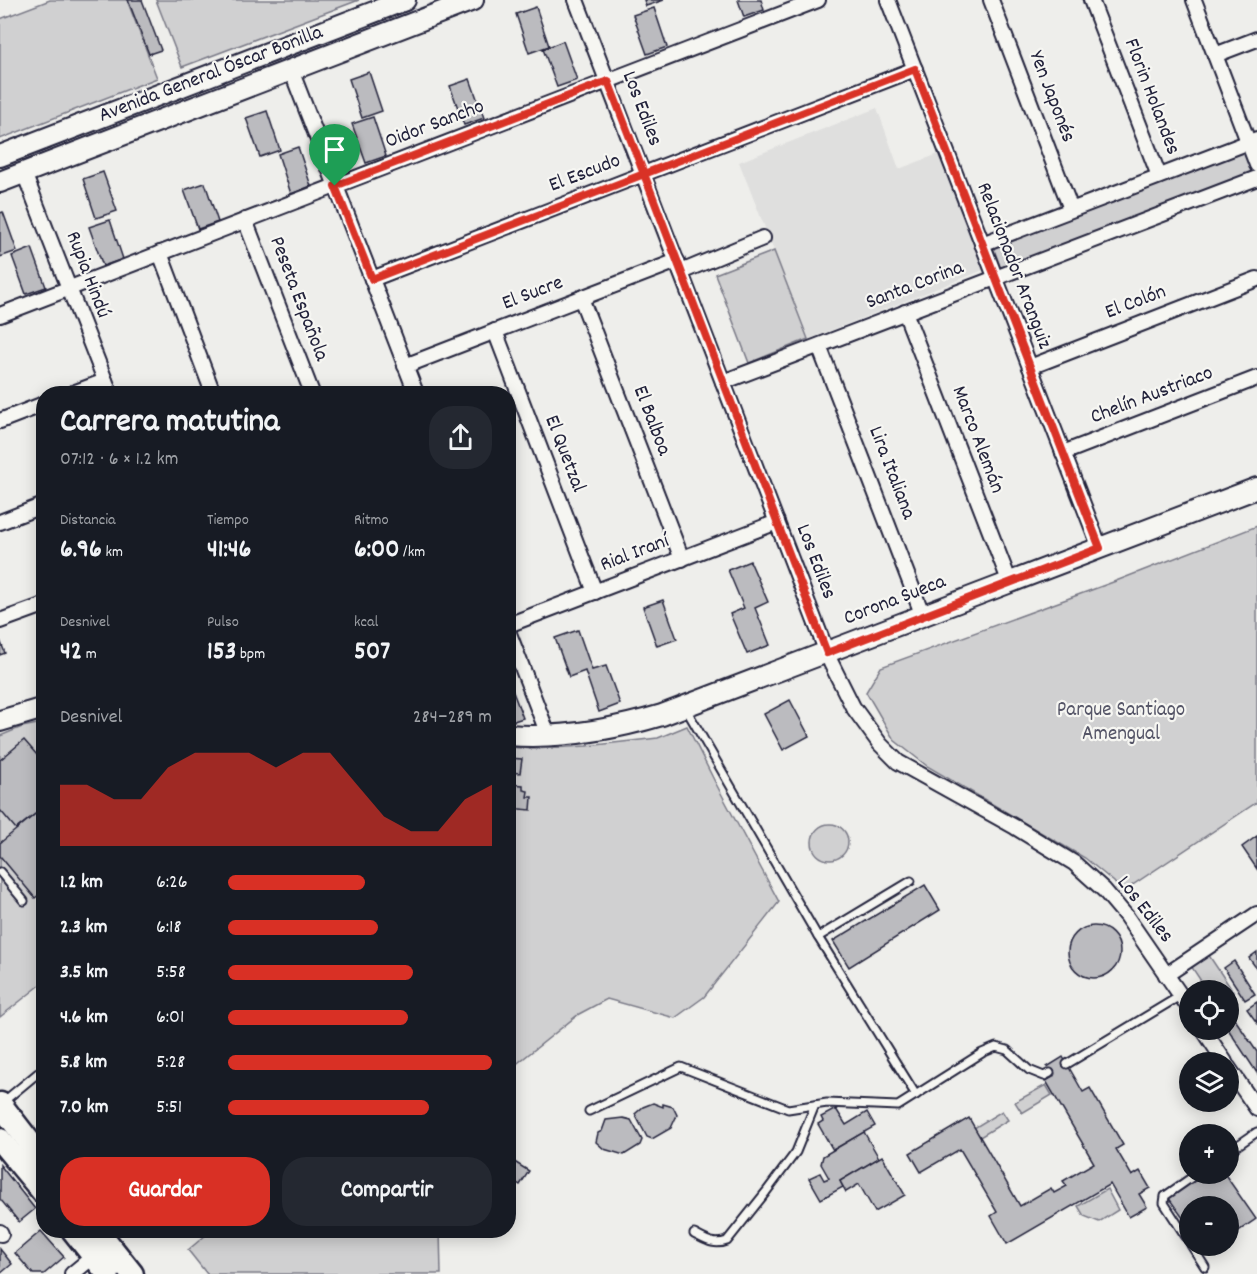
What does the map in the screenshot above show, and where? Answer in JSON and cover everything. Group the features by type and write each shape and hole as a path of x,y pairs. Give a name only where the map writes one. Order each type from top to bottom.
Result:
{"main road":[{"name":"Avenida General Óscar Bonilla","path":"0,156 405,0"},
{"name":"Avenida General Óscar Bonilla","path":"0,182 473,0"},
{"name":"Corona Sueca","path":"516,735 549,736 592,732 638,723 1257,488"},
{"path":"0,721 36,710"},
{"path":"0,1104 36,1151"},
{"path":"0,1140 36,1184"},
{"path":"100,1243 108,1274"},
{"path":"100,1243 132,1274"}],"street":[{"name":"Los Ediles","path":"576,0 827,653 853,707 880,744 898,762 1016,827 1074,863 1104,890 1126,916 1179,994"},
{"name":"Oidor Sancho","path":"0,315 818,0"},
{"name":"Relacionador Aranguiz","path":"888,0 1100,548"},
{"name":"Yen Japonés","path":"991,0 1071,209"},
{"name":"Florin Holandes","path":"1091,0 1158,176"},
{"path":"1194,0 1215,55 1253,140 1257,165"},
{"path":"1215,55 1257,39"},
{"name":"El Escudo","path":"372,279 915,69"},
{"path":"291,70 413,386"},
{"name":"Santa Corina","path":"982,244 1253,140"},
{"name":"Rupia Hindú","path":"24,173 107,386"},
{"name":"Santa Corina","path":"723,382 1257,178"},
{"name":"Peseta Española","path":"245,220 309,386"},
{"name":"El Sucre","path":"405,366 581,298 763,238"},
{"path":"160,253 210,386"},
{"name":"El Colón","path":"1030,367 1257,279"},
{"name":"El Balboa","path":"581,298 682,559"},
{"name":"Marco Alemán","path":"906,312 1010,583"},
{"name":"El Quetzal","path":"495,331 595,592"},
{"name":"Lira Italiana","path":"819,346 923,616"},
{"name":"Chelín Austriaco","path":"1063,453 1257,378"},
{"path":"0,421 36,407"},
{"path":"0,522 36,508"},
{"name":"Rial Iraní","path":"516,622 777,522"},
{"path":"0,621 36,608"},
{"path":"516,651 549,736"},
{"path":"1166,975 1255,920"},
{"path":"1239,1083 1257,1109"},
{"path":"72,1274 100,1243"}],"lane":[{"path":"685,707 818,937 916,1095"},
{"path":"0,872 24,901"},
{"path":"818,937 910,881"},
{"path":"1067,1064 1179,997"},
{"path":"589,1111 681,1067 788,1109 827,1103 898,1106 982,1053 996,1047 1007,1050 1029,1070 1044,1076 1050,1073"},
{"path":"0,1104 36,1075"},
{"path":"694,1234 711,1243 721,1243 727,1240 796,1152 815,1105"},
{"path":"1239,1144 1257,1132"},
{"path":"1179,1227 1164,1203 1165,1196 1182,1184"},
{"path":"1198,1256 1205,1267"}],"shaded area":[{"path":"877,108 899,169 941,153 986,269 809,339 739,162"}],"green space":[{"path":"50,0 127,0 157,78 0,139 0,19"},
{"path":"156,0 359,0 182,67"},
{"path":"1257,144 1257,171 1001,269 992,244"},
{"path":"774,251 808,339 749,363 715,274"},
{"name":"Parque Santiago Amengual","path":"1257,526 1257,802 1122,892 1114,882 1085,858 927,766 894,740 866,692 881,667 1116,581"},
{"path":"36,724 36,989 0,1017 0,736"},
{"path":"687,726 779,902 704,997 675,1018 607,999 579,1014 516,1064 516,748 587,746 658,738"},
{"path":"830,824 843,829 848,842 843,855 830,860 817,855 812,842 817,829"},
{"path":"1208,954 1225,980 1200,980 1191,966"},
{"path":"1046,1085 1052,1095 1022,1113 1015,1102"},
{"path":"1002,1111 1008,1120 980,1137 974,1128"},
{"path":"1107,1189 1118,1210 1099,1222 1084,1216 1078,1206"},
{"path":"202,1238 440,1238 441,1274 207,1274 188,1250"}],"building":[{"path":"128,0 142,0 161,50 149,54"},
{"path":"644,0 664,0 646,6"},
{"path":"738,0 761,0 764,10 744,17"},
{"path":"536,7 549,46 529,53 516,14"},
{"path":"654,8 667,47 647,54 633,15"},
{"path":"563,41 577,80 557,87 543,49"},
{"path":"369,72 382,111 362,118 349,79"},
{"path":"470,79 484,118 464,125 450,86"},
{"path":"267,111 280,150 260,157 246,118"},
{"path":"373,117 386,156 366,163 352,124"},
{"path":"298,147 311,186 291,194 278,154"},
{"path":"103,172 117,211 96,218 83,179"},
{"path":"205,183 218,222 198,229 184,190"},
{"path":"3,212 17,251 0,257 0,213"},
{"path":"110,220 123,259 103,266 89,227"},
{"path":"32,248 46,287 26,294 12,256"},
{"path":"750,561 768,602 755,608 770,645 747,654 730,614 744,608 728,570"},
{"path":"663,600 677,639 657,646 643,607"},
{"path":"578,630 592,670 606,666 620,704 599,712 585,671 569,677 555,638"},
{"path":"0,640 5,653 0,655"},
{"path":"516,700 523,718 516,720"},
{"path":"790,700 809,736 783,750 764,714"},
{"path":"24,740 36,754 36,813 16,829 0,810 0,760"},
{"path":"516,759 522,759 520,773 516,773"},
{"path":"516,785 523,785 523,790 528,791 527,797 532,797 531,810 516,809"},
{"path":"36,814 35,898 0,856 0,843"},
{"path":"1257,836 1257,869 1242,847"},
{"path":"925,885 940,910 849,967 833,941"},
{"path":"1094,926 1104,928 1112,934 1118,942 1120,952 1118,962 1112,970 1104,976 1094,978 1084,976 1076,970 1070,962 1068,952 1070,942 1076,934 1084,928"},
{"path":"1257,952 1257,969 1249,958"},
{"path":"1234,961 1255,994 1245,1000 1239,991 1239,980 1232,980 1224,968"},
{"path":"1257,1002 1257,1023 1247,1009"},
{"path":"1239,1025 1257,1052 1257,1073 1235,1040 1239,1040"},
{"path":"1063,1057 1083,1092 1090,1088 1123,1145 1116,1149 1132,1176 1140,1171 1150,1188 1139,1194 1147,1207 1129,1217 1110,1184 1007,1244 991,1216 997,1212 960,1149 921,1172 910,1153 969,1118 1020,1206 1051,1188 1054,1193 1067,1186 1063,1181 1094,1163 1046,1081 1053,1077 1047,1067"},
{"path":"653,1103 663,1107 663,1104 673,1107 677,1115 671,1128 652,1139 647,1137 635,1114 643,1107"},
{"path":"836,1109 846,1125 867,1112 875,1126 833,1150 818,1124 823,1121 821,1117"},
{"path":"623,1118 631,1120 642,1140 640,1145 624,1155 604,1149 596,1142 598,1133 602,1131 606,1120"},
{"path":"864,1132 879,1158 840,1181 843,1187 821,1199 809,1178 820,1173 824,1180 829,1178 821,1164 823,1156"},
{"path":"882,1156 905,1195 875,1212 859,1184 846,1192 840,1181"},
{"path":"516,1163 529,1171 520,1185 516,1182"},
{"path":"0,1165 35,1209 19,1222 0,1199"},
{"path":"1188,1184 1232,1184 1256,1219 1239,1231 1239,1196 1179,1196 1179,1212 1168,1197"},
{"path":"36,1235 36,1238 47,1238 64,1257 44,1274 33,1274 15,1253"},
{"path":"0,1249 12,1264 0,1274"}],"route":[{"path":"335,186 372,279 644,174 827,653 1100,548 915,69 644,174 608,81 335,186"}]}
